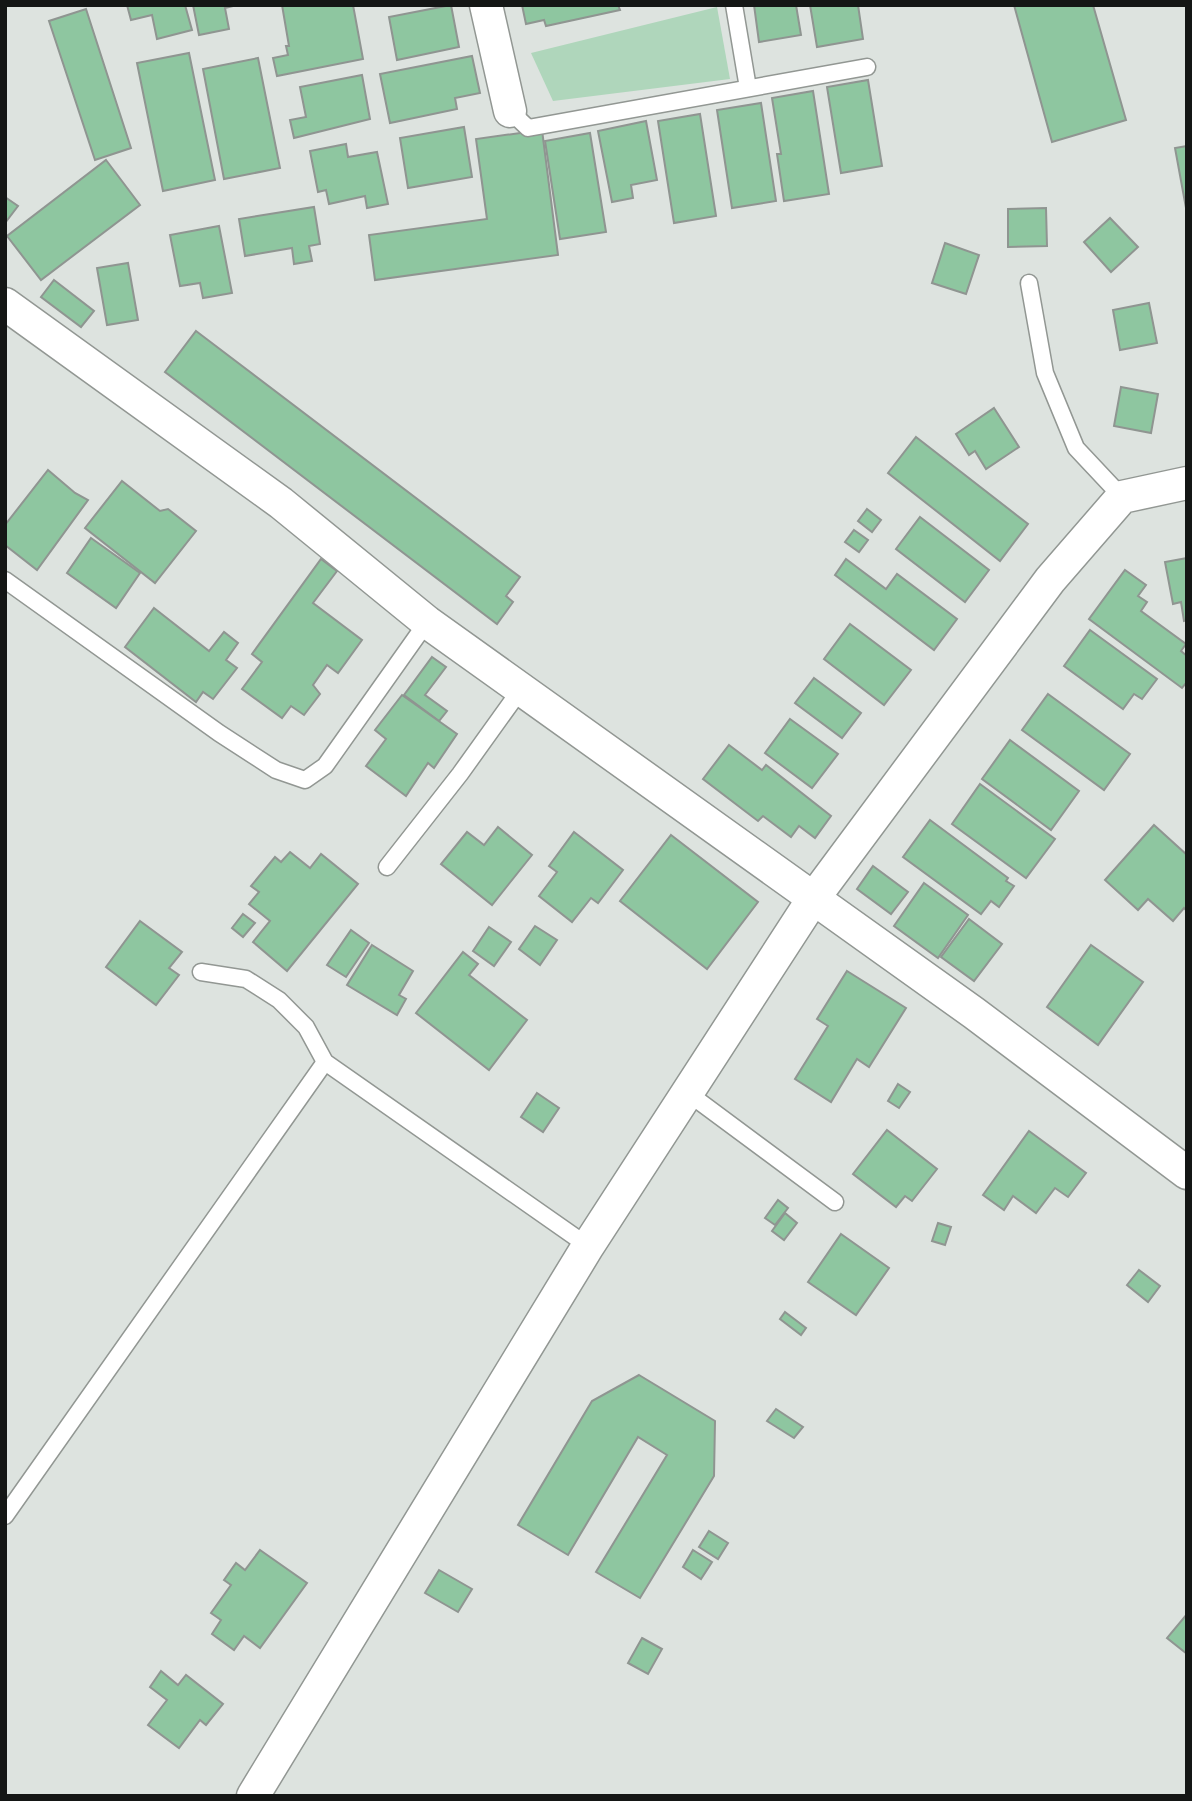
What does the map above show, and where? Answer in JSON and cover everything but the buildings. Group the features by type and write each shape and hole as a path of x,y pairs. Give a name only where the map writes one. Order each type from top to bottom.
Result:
{"street":[{"path":"486,5 510,111"},
{"path":"5,304 281,503 427,622 974,1013 1187,1173"},
{"path":"253,1796 588,1246 813,899 1050,580 1122,497 1187,483"}],"lane":[{"path":"734,5 748,88"},
{"path":"510,111 528,128 867,68"},
{"path":"1029,283 1045,373 1076,448 1122,497"},
{"path":"5,580 219,733 276,770 305,780 325,766 427,622"},
{"path":"387,867 521,690"},
{"path":"201,972 246,979 279,1000 306,1027 325,1062 588,1246"},
{"path":"5,1516 325,1062"},
{"path":"688,1093 835,1202"}],"green space":[{"path":"717,7 730,79 553,101 531,53"}]}
